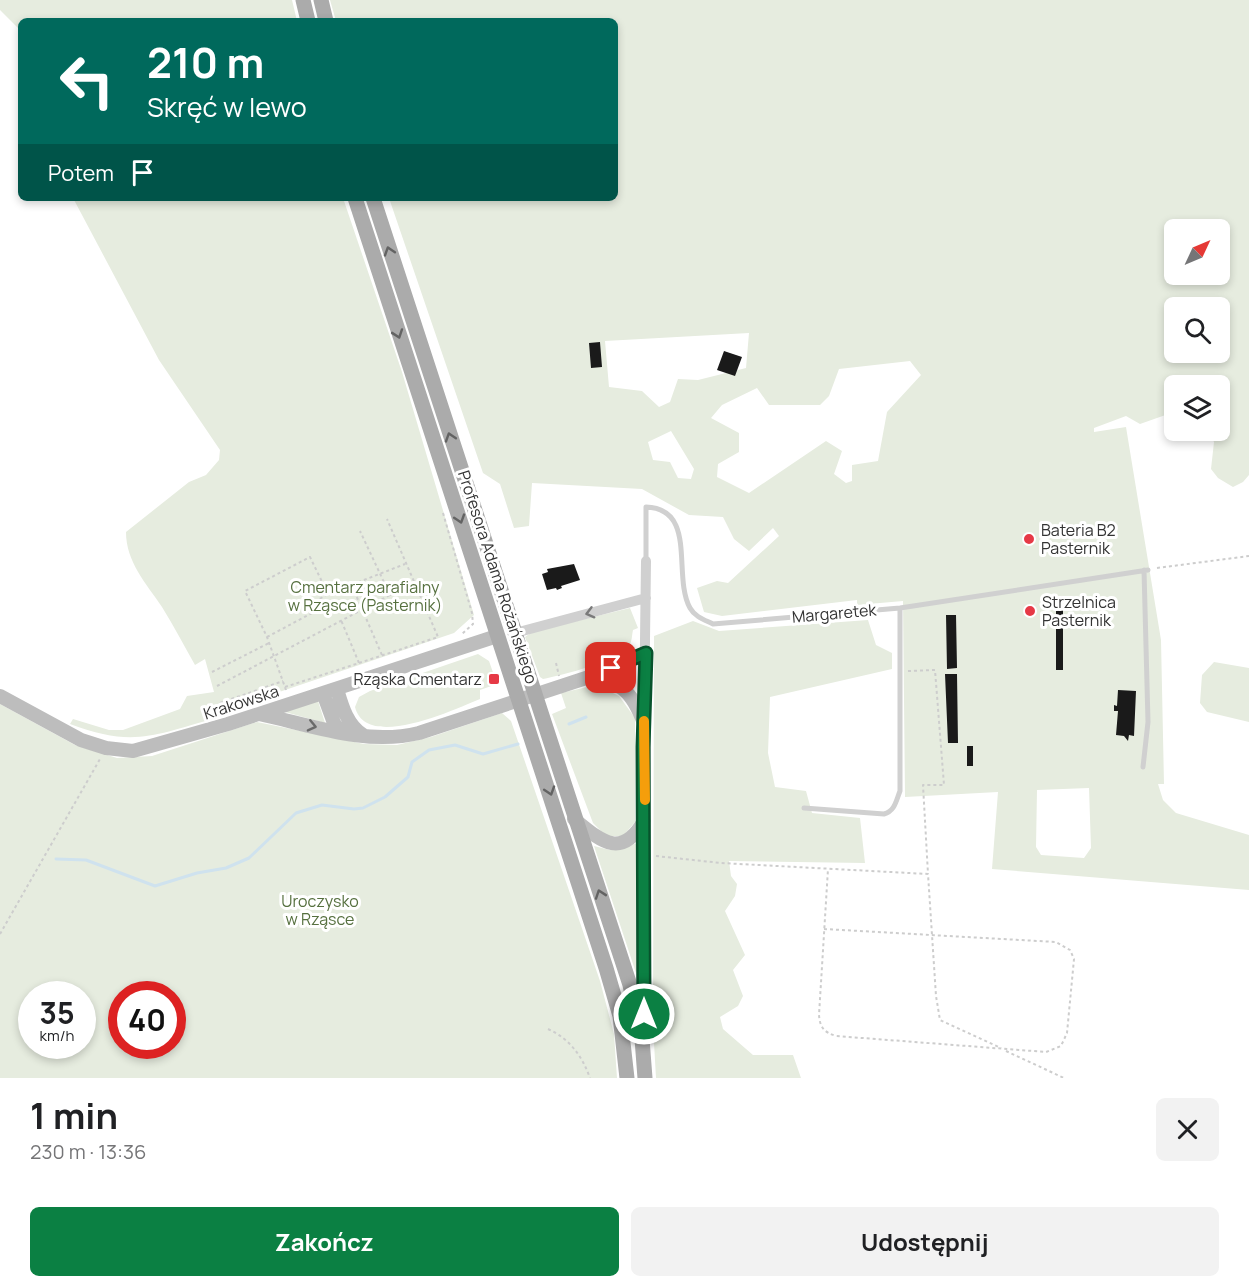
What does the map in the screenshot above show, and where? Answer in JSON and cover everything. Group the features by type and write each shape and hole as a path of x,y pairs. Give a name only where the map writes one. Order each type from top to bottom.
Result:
{"main road":[{"path":"303,0 307,18"},
{"path":"321,0 325,18"},
{"name":"Profesora Adama Rożańskiego","path":"356,201 606,968 620,1016 627,1078"},
{"name":"Profesora Adama Rożańskiego","path":"374,201 548,732 574,819 619,949 630,985 642,1040 645,1078"}],"street":[{"name":"Margaretek","path":"644,723 646,561"},
{"path":"515,633 646,598"},
{"name":"Krakowska","path":"0,696 81,740 106,748 141,750 497,636"},
{"path":"259,714 341,733 365,736 384,737 419,733 589,677 646,653"},
{"path":"589,677 611,681 628,691 635,700 644,723 642,1040"},
{"path":"337,689 349,722 354,729 365,736"},
{"path":"323,693 334,723 341,733"},
{"path":"574,819 599,839 616,844 633,837 645,819"}],"lane":[{"name":"Margaretek","path":"646,561 646,507 662,507 674,518 680,537 682,581 690,609 713,624 900,608 1146,570"},
{"path":"1143,767 1148,723 1146,570"},
{"path":"804,807 884,814 892,810 900,791 900,608"}],"path":[{"path":"328,594 310,557 245,591 275,656 285,688 438,637 387,519"},
{"path":"360,531 390,595"},
{"path":"1146,570 1249,556"},
{"path":"267,637 312,613 309,605 328,594 405,564"},
{"path":"217,686 414,583"},
{"path":"352,586 383,656"},
{"path":"341,620 359,663"},
{"path":"212,672 269,643"},
{"path":"556,663 560,678"},
{"path":"900,671 935,670 944,785 923,785 940,1020 1064,1078"},
{"path":"220,703 283,681"},
{"path":"0,934 106,748"},
{"path":"644,855 928,874"},
{"path":"824,929 1056,942 1070,950 1074,959 1067,1033 1061,1046 1046,1052 836,1036 826,1033 819,1023 819,1015 824,929 828,869"},
{"path":"548,1029 561,1035 583,1058 590,1078"}],"green space":[{"path":"0,0 292,0 296,18 18,18 18,28 0,10"},
{"path":"330,0 1249,0 1249,475 1243,482 1233,487 1218,478 1211,469 1213,441 1230,441 1230,375 1164,375 1164,416 1140,424 1126,416 1094,428 1094,432 1126,427 1161,640 1164,784 1158,784 1163,800 1176,813 1249,835 1249,890 992,869 998,792 905,797 903,601 857,605 857,600 722,616 704,612 697,588 717,581 728,583 779,536 773,528 749,551 734,539 723,517 689,515 642,489 532,483 529,526 514,528 500,484 483,473 390,201 618,201 618,18 335,18","holes":["749,333 746,368 698,380 678,379 670,402 659,407 642,391 609,387 605,341","910,361 921,375 887,412 878,461 852,465 852,481 846,483 834,474 842,451 826,441 749,493 717,477 718,464 739,452 739,433 711,418 722,405 757,388 769,405 820,405 829,396 839,369","671,431 694,469 691,479 678,478 670,462 653,460 648,442","1089,788 1091,848 1084,858 1041,855 1036,847 1037,790"]},
{"name":"Cmentarz parafialny w Rząsce (Pasternik)","path":"75,201 344,201 402,372 474,615 454,633 220,712 216,718 160,734 111,736 70,724 73,719 109,730 123,730 180,709 187,696 214,692 205,659 195,665 166,614 138,572 127,543 126,532 189,482 206,475 219,460 220,450 159,360"},
{"path":"630,608 638,628 633,630 631,643 624,650 590,666 543,679 540,677 525,637 532,632"},
{"path":"868,620 876,645 892,653 892,669 770,697 768,753 775,787 806,791 812,813 860,818 865,863 729,861 731,876 737,884 735,896 725,911 745,955 733,970 743,996 738,1006 720,1017 723,1029 753,1055 793,1055 801,1078 656,1078 653,1025 654,636 693,621 719,631"},
{"path":"478,654 489,661 497,684 480,690 480,699 431,718 392,727 375,726 362,720 355,707 359,697 370,691"},
{"path":"1214,662 1249,668 1249,722 1207,712 1200,703 1202,675"},
{"path":"596,685 619,696 635,718 635,822 623,836 606,836 593,823 552,714 566,708 561,693"},
{"path":"318,701 325,723 285,712"},
{"name":"Uroczysko w Rząsce","path":"0,704 75,745 117,758 152,756 257,722 364,744 397,745 431,737 502,713 511,721 600,981 614,1034 617,1078 0,1078"},
{"path":"638,843 638,979 594,846 610,850"}],"building":[{"path":"600,342 602,367 591,368 589,343"},
{"path":"724,351 742,357 735,376 717,370"},
{"path":"574,564 580,580 561,586 562,588 557,590 556,588 547,590 542,574 548,572 547,569"},
{"path":"1056,609 1063,609 1063,670 1056,670"},
{"path":"946,615 956,615 957,668 947,669"},
{"path":"945,674 957,674 958,743 948,743"},
{"path":"1118,690 1136,691 1134,736 1129,735 1128,741 1124,736 1116,735 1118,711 1114,711 1114,705 1117,706"},
{"path":"967,746 973,746 973,766 967,766"}],"waterway":[{"path":"569,724 586,717"},
{"path":"56,859 86,860 155,886 197,873 226,868 249,858 296,813 322,805 363,808 385,797 408,777 412,762 429,750 455,745 483,754 518,744"}],"slow traffic":[{"path":"644,721 645,800"}],"place":[{"name":"Bateria B2 Pasternik","path":"1029,539"},
{"name":"Strzelnica Pasternik","path":"1030,611"},
{"name":"Rząska Cmentarz","path":"494,679"}],"route":[{"path":"611,668 646,653 643,747 644,1014"}]}
